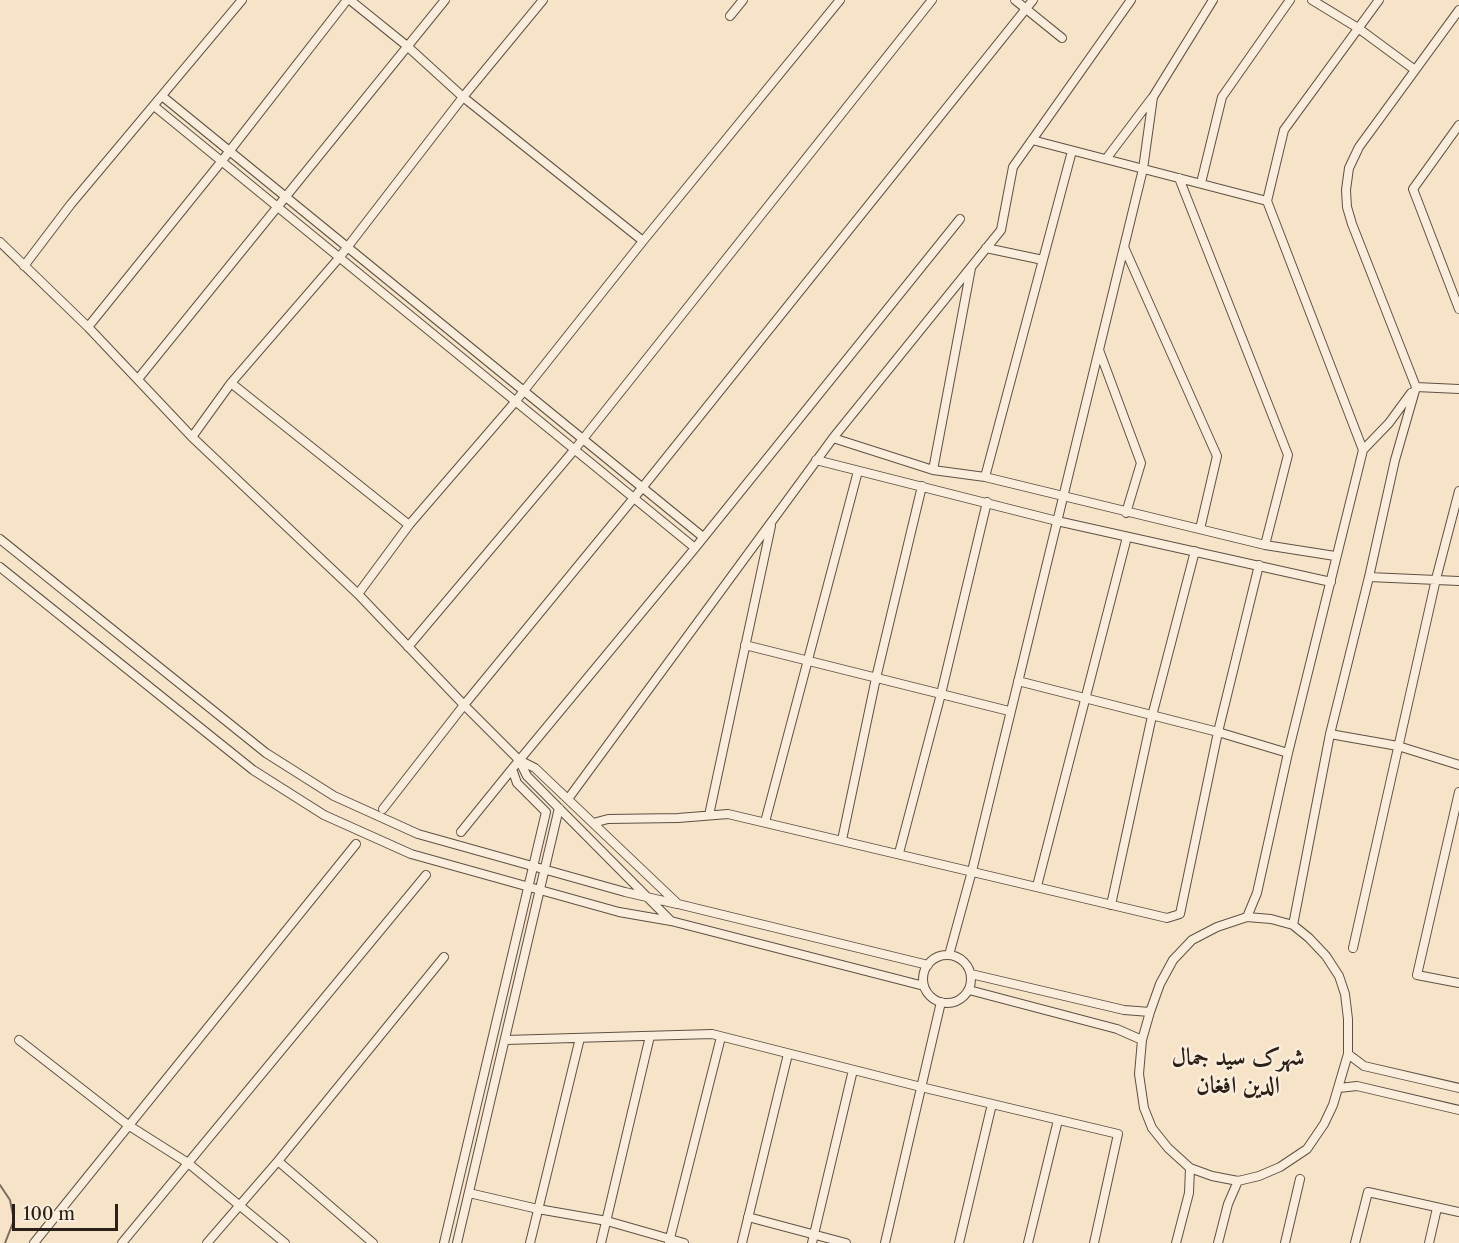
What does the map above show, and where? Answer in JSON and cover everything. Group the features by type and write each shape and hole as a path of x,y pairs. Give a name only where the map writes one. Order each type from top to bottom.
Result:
{"street":[{"path":"24,266 71,204 242,0"},
{"path":"88,327 349,0 407,46 463,97 643,241"},
{"path":"138,380 445,0"},
{"path":"192,437 231,383 339,258 463,97 543,0"},
{"path":"730,16 743,0"},
{"path":"358,594 409,525 515,402 840,0"},
{"path":"408,647 575,449 932,0"},
{"path":"1015,0 1062,38"},
{"path":"383,808 1033,0"},
{"path":"568,799 816,460 1001,230 1013,168 1131,0"},
{"path":"1106,159 1153,97 1213,0"},
{"path":"1201,183 1222,97 1290,0"},
{"path":"1312,0 1358,28 1415,70"},
{"path":"1363,450 1267,201 1284,130 1379,0"},
{"path":"1293,925 1330,734 1395,460 1416,387 1352,224 1346,190 1349,168 1359,147 1459,10"},
{"path":"162,96 703,537"},
{"path":"949,955 972,871 1009,711 1143,169 1153,97"},
{"path":"154,106 694,548"},
{"path":"1459,125 1413,189 1459,309"},
{"path":"1032,140 1267,201"},
{"path":"986,477 1072,151"},
{"path":"1179,178 1288,455 1265,545"},
{"path":"461,832 960,219"},
{"path":"0,242 88,327 192,437 358,594 519,759 536,768 678,904"},
{"path":"1124,246 1217,456 1200,529"},
{"path":"986,248 1043,260"},
{"path":"933,470 972,267"},
{"path":"1099,349 1141,463 1126,513"},
{"path":"231,383 409,525"},
{"path":"1416,387 1459,389"},
{"path":"1247,917 1257,893 1288,753 1331,582 1335,556 1363,450 1389,423 1416,387"},
{"path":"833,438 933,470 986,477 1126,513 1265,545 1335,556"},
{"path":"816,460 1057,521 1331,582"},
{"path":"765,822 858,471"},
{"path":"842,840 876,678 922,486"},
{"path":"1353,948 1436,579 1459,491"},
{"path":"899,854 941,694 987,502"},
{"path":"709,815 772,521"},
{"path":"1037,886 1127,537"},
{"path":"0,539 266,753 334,796 418,834 647,897 928,965"},
{"path":"1111,905 1152,716 1195,551"},
{"path":"593,823 608,819 678,818 728,814 1167,918 1180,914 1218,732 1258,565"},
{"path":"0,567 253,770 324,815 411,854 619,912 671,921 924,986"},
{"path":"1369,577 1459,580"},
{"path":"745,645 1009,711"},
{"path":"1018,681 1218,732 1288,753"},
{"path":"1330,734 1398,746 1459,765"},
{"path":"519,759 527,776 671,921"},
{"path":"444,1243 546,812 517,783 512,769"},
{"path":"1459,792 1417,975 1459,983"},
{"path":"457,1243 559,808"},
{"path":"34,1243 356,844"},
{"path":"122,1243 426,875"},
{"path":"1247,917 1271,919 1293,925 1310,938 1326,956 1339,976 1345,994 1348,1053 1333,1105 1324,1124 1306,1149 1280,1167 1259,1176 1238,1181 1212,1176 1190,1168 1168,1148 1152,1128 1144,1108 1139,1074 1142,1040 1160,984 1173,960 1192,940 1217,927 1247,917"},
{"path":"949,955 963,961 971,974 969,990 957,1001 941,1002 928,993 923,978 928,965 934,959 949,955"},
{"path":"207,1243 278,1161 444,957"},
{"path":"971,974 1124,1010 1150,1012"},
{"path":"969,990 1117,1029 1142,1040"},
{"path":"885,1243 941,1002"},
{"path":"505,1040 712,1034 1118,1134 1094,1243"},
{"path":"601,1243 650,1036"},
{"path":"669,1241 721,1037"},
{"path":"530,1243 580,1038"},
{"path":"19,1040 128,1125 188,1163 284,1242"},
{"path":"1348,1053 1364,1066 1459,1088"},
{"path":"742,1243 788,1054"},
{"path":"814,1239 853,1070"},
{"path":"1339,1088 1357,1086 1459,1110"},
{"path":"959,1243 992,1104"},
{"path":"1028,1243 1058,1120"},
{"path":"278,1161 374,1243"},
{"path":"1176,1243 1189,1193 1190,1168"},
{"path":"1284,1243 1300,1179"},
{"path":"1218,1243 1228,1204 1238,1181"},
{"path":"1355,1243 1368,1192 1459,1212"},
{"path":"469,1193 538,1209 607,1221 669,1241 684,1243"},
{"path":"1429,1243 1437,1208"},
{"path":"748,1217 814,1239 846,1243"}],"waterway":[{"path":"0,1185 10,1200 14,1220 5,1243"}],"district":[{"name":"شهرک سید جمال الدین افغان","path":"1238,1072"}]}
